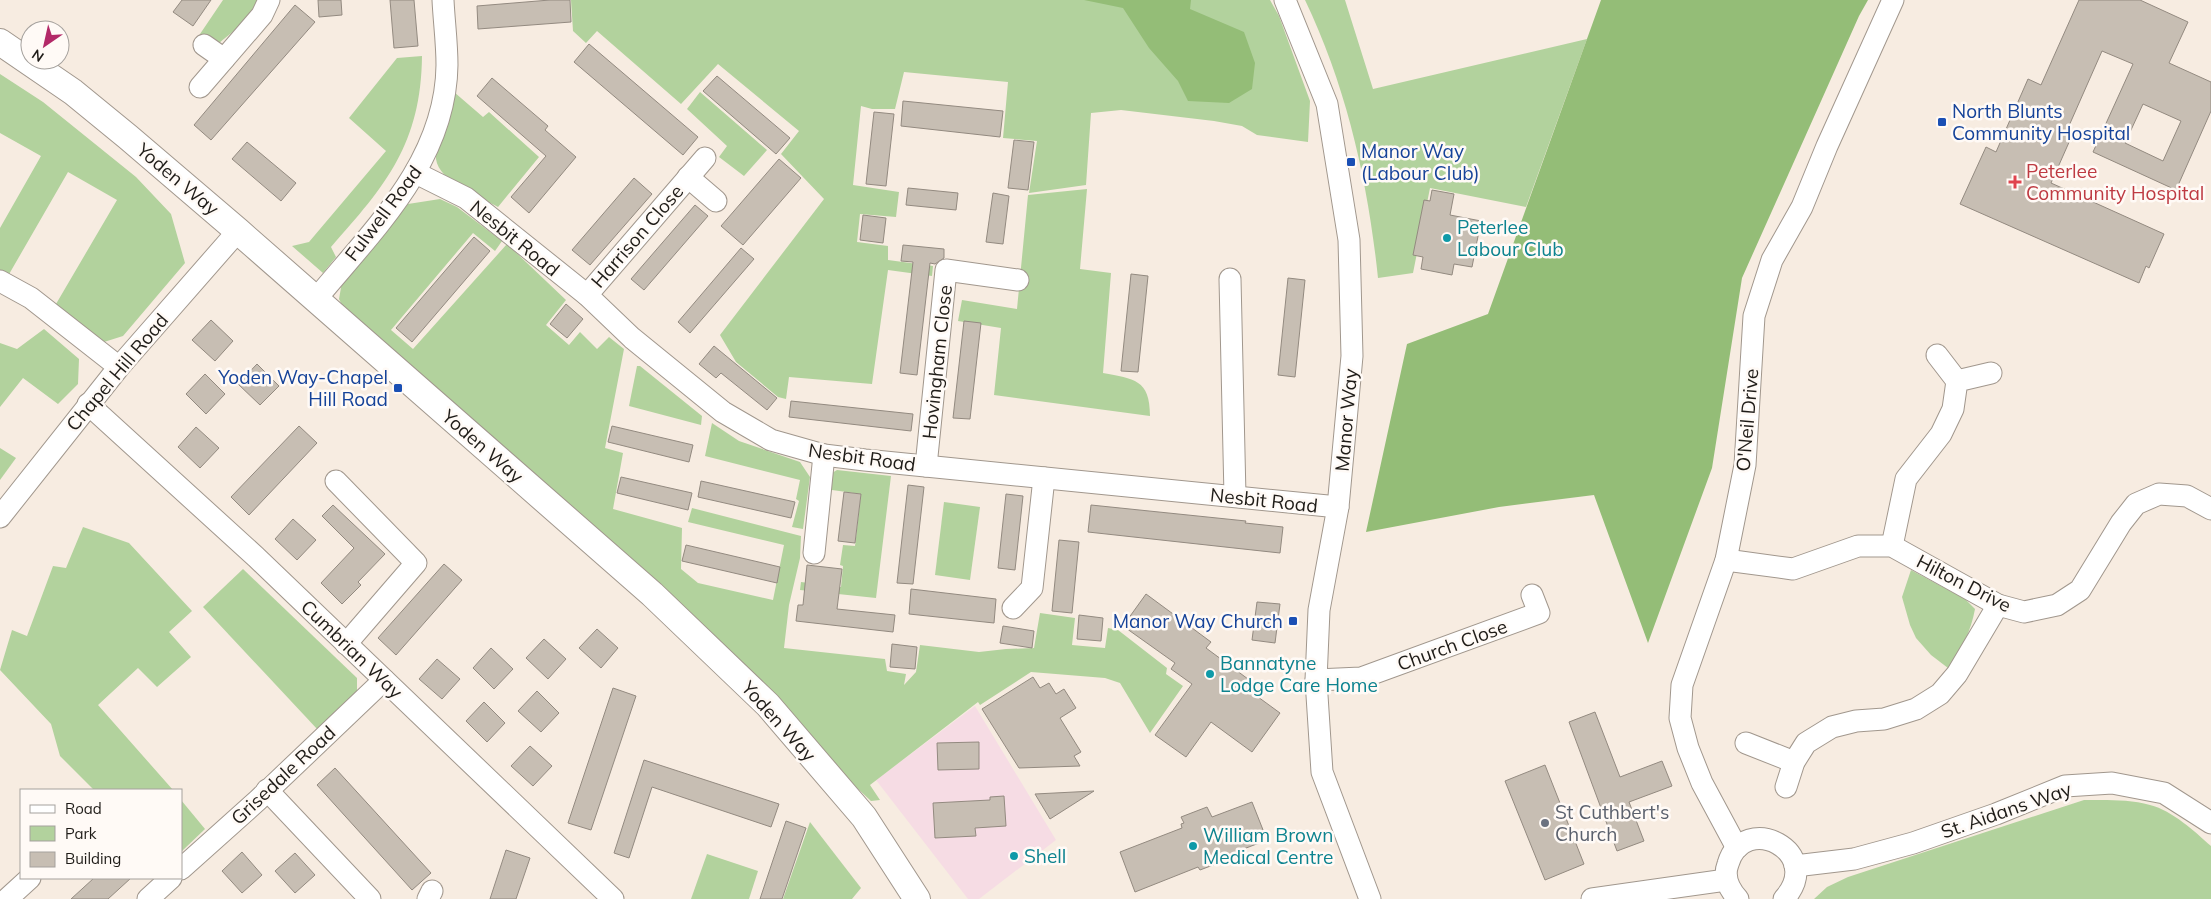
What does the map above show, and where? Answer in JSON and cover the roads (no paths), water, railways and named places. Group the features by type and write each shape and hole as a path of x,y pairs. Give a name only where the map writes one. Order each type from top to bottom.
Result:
{"main road":[{"name":"Yoden Way","path":"0,42 73,92 238,231 652,594 768,705 864,817 917,899"}],"street":[{"path":"200,87 262,15 269,0"},
{"name":"Fulwell Road","path":"316,299 378,225 416,173 434,137 443,100 447,65 443,0"},
{"name":"Manor Way","path":"1285,0 1327,104 1349,240 1352,356 1338,507 1319,610 1316,680 1322,772 1370,899"},
{"name":"O'Neil Drive","path":"1737,848 1702,783 1688,748 1680,718 1682,686 1726,560 1745,465 1754,316 1772,260 1802,207 1827,146 1893,0"},
{"path":"204,45 224,59"},
{"name":"Harrison Close","path":"586,295 705,158"},
{"name":"Nesbit Road","path":"416,173 466,198 586,295 632,338 722,412 771,440 824,455 1338,507"},
{"name":"Harrison Close","path":"688,177 716,201"},
{"name":"Chapel Hill Road","path":"0,517 88,404 238,231"},
{"name":"Hovingham Close","path":"926,466 946,270 1018,280"},
{"path":"1230,279 1235,496"},
{"path":"0,281 31,298 119,367"},
{"path":"1892,546 1906,479 1941,434 1953,409 1957,381 1936,355"},
{"path":"1957,381 1991,374"},
{"name":"Cumbrian Way","path":"88,404 249,550 605,896"},
{"path":"814,553 824,455"},
{"path":"1014,608 1032,588 1044,478"},
{"path":"336,481 416,563 346,644"},
{"name":"Hilton Drive","path":"1726,560 1794,568 1858,546 1892,546 1998,605 2024,612 2057,605 2080,590 2136,504 2159,494 2188,496 2211,509"},
{"name":"Church Close","path":"1316,680 1361,678 1539,613 1532,595"},
{"path":"1786,787 1794,762 1806,743 1832,727 1856,721 1884,719 1916,709 1940,694 1956,674 1998,605"},
{"name":"Grisedale Road","path":"182,868 384,680"},
{"path":"1746,743 1794,762"},
{"name":"St. Aidans Way","path":"1795,866 1854,859 1913,843 1996,814 2065,786 2112,783 2164,792 2211,822"},
{"path":"267,790 370,899"},
{"path":"1738,899 1731,891 1726,880 1726,869 1730,857 1737,848 1750,840 1770,840 1781,845 1790,855 1795,866 1795,879 1791,890 1784,899"},
{"path":"7,899 29,879"},
{"path":"148,899 170,879"},
{"path":"1592,899 1726,880"}],"place":[{"name":"North Blunts Community Hospital","path":"1942,122"},
{"name":"Manor Way (Labour Club)","path":"1351,162"},
{"name":"Peterlee Community Hospital","path":"2015,182"},
{"name":"Peterlee Labour Club","path":"1447,238"},
{"name":"Yoden Way-Chapel Hill Road","path":"398,388"},
{"name":"Manor Way Church","path":"1293,621"},
{"name":"Bannatyne Lodge Care Home","path":"1210,674"},
{"name":"St Cuthbert's Church","path":"1545,823"},
{"name":"William Brown Medical Centre","path":"1193,846"},
{"name":"Shell","path":"1014,856"}]}
